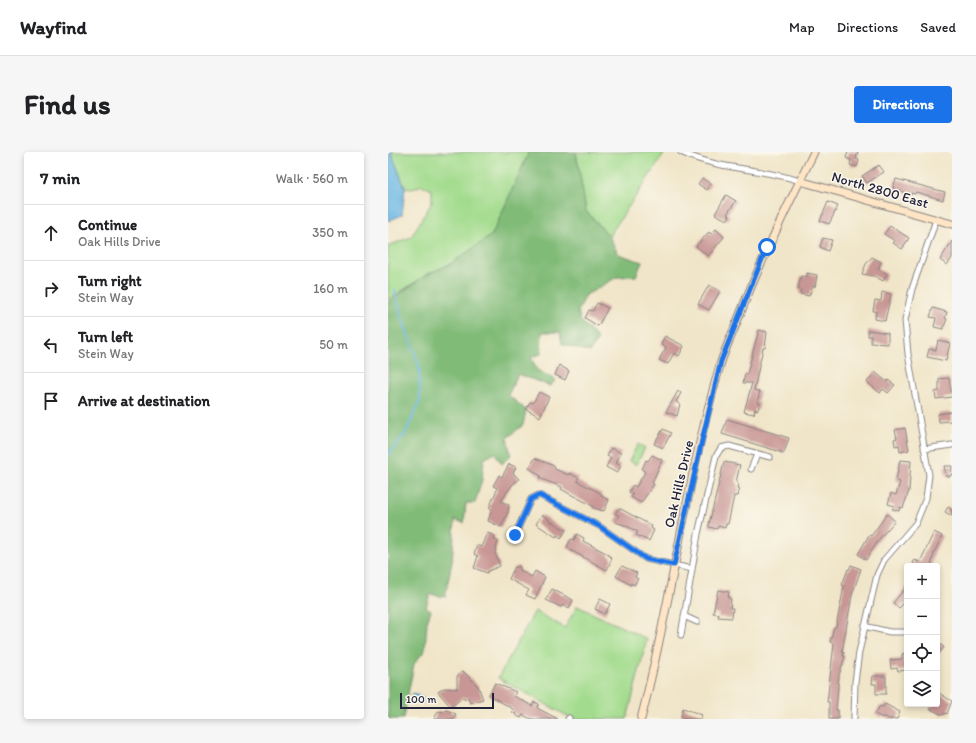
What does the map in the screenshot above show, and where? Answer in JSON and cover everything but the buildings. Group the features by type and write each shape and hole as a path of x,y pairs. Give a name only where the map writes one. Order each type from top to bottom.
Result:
{"main road":[{"name":"Oak Hills Drive","path":"641,719 655,665 674,565 721,361 767,247 814,152"},
{"name":"North 2800 East","path":"800,181 952,224"}],"street":[{"path":"681,152 714,164 783,175 800,181"},
{"path":"854,719 855,682 864,626 877,575 884,560 916,523 926,498 929,475 908,354 905,320 912,289 936,220"},
{"path":"924,449 952,445"},
{"path":"681,635 698,534 716,456 721,448 729,446 770,457"},
{"path":"751,469 756,454"},
{"path":"515,535 531,499 539,495 599,526 646,559 692,569"},
{"path":"684,616 697,622"},
{"path":"864,626 890,632 904,632"}],"green space":[{"path":"391,152 529,152 492,235 452,263 426,275 388,300 388,246 411,237 432,202 432,190 422,185 412,189 405,188"},
{"path":"529,152 576,152 586,211 609,236 618,254 642,262 636,276 617,277 586,295 578,311 580,320 598,339 590,352 562,344 560,332 542,332 541,354 531,357 537,370 556,380 550,386 518,374 508,395 526,410 523,425 507,438 511,455 502,464 495,453 484,459 482,480 475,503 466,503 464,523 455,520 452,562 445,597 430,594 426,607 431,610 427,622 425,650 414,664 403,719 388,719 388,302 426,275 452,263 492,235"},
{"path":"576,152 662,152 664,154 609,236 586,211"},
{"path":"638,444 645,448 636,465 629,461"},
{"path":"577,606 647,639 627,719 573,719 498,678 535,611 565,628"}],"water":[{"path":"388,152 391,152 405,188 402,215 388,221"},
{"path":"413,693 424,699 422,703 411,697"}],"waterway":[{"path":"388,455 405,434 420,401 419,365 401,315 395,290"}],"route":[{"path":"515,535 531,499 539,495 599,526 646,559 674,565 721,361 767,247"}]}
